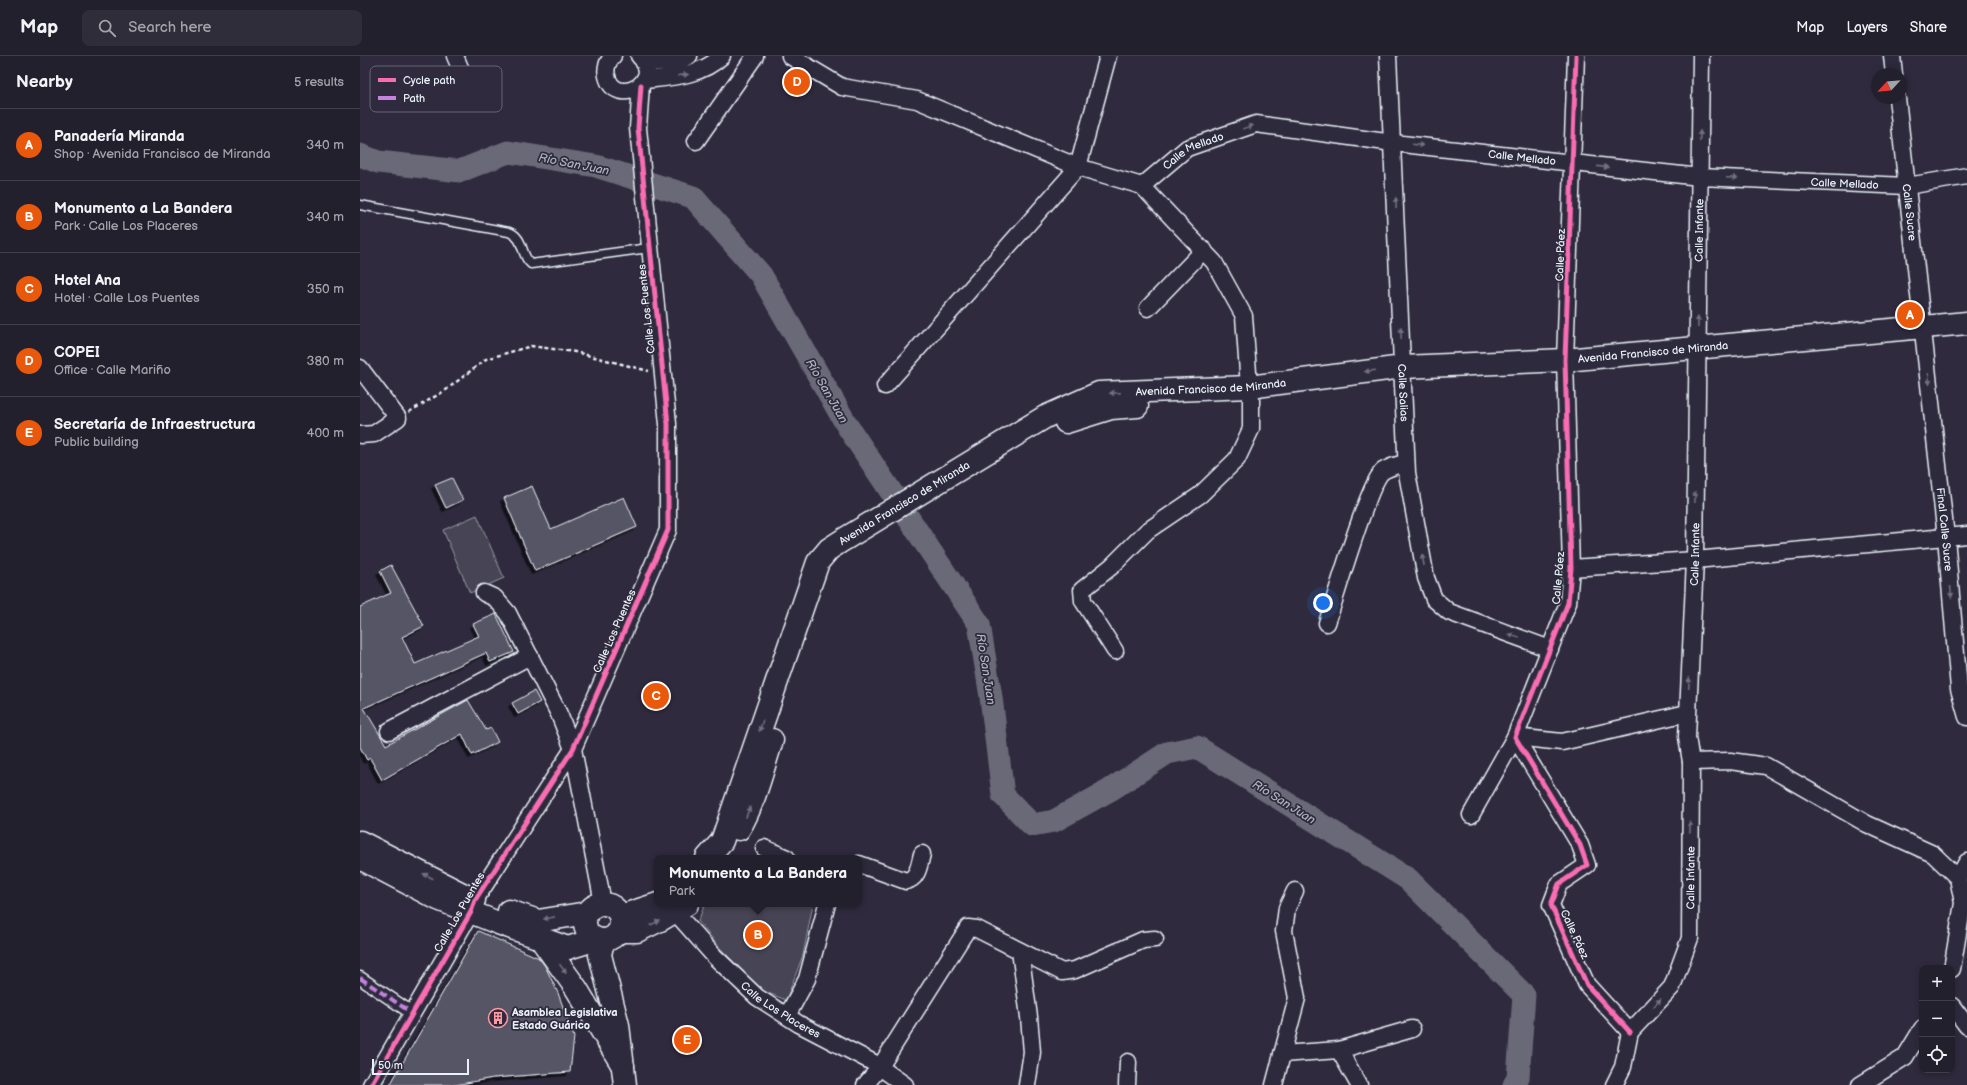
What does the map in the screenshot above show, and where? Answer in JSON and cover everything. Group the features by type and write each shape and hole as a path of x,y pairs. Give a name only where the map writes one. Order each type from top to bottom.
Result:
{"main road":[{"name":"Avenida Francisco de Miranda","path":"1924,334 1967,323"},
{"name":"Avenida Francisco de Miranda","path":"710,855 722,841 818,562 829,549 846,543 955,478 1045,417 1099,393 1250,393 1402,374 1565,366 1924,334 1967,337"},
{"name":"Avenida Francisco de Miranda","path":"724,855 745,819 801,647 831,568 846,543"},
{"path":"360,842 473,906 540,938 568,948 610,932"},
{"path":"360,858 438,899 538,921 595,908 614,907 610,932 600,955 618,1025 624,1076"},
{"path":"595,908 585,919 587,931 637,931 673,907"},
{"path":"540,938 576,988 624,1076"}],"street":[{"path":"595,56 606,73 610,84 620,90 631,91 642,83 692,74 714,64 722,56"},
{"path":"606,73 608,62 613,56"},
{"path":"638,128 642,83 646,75 642,60 677,62 689,56"},
{"path":"696,141 755,56"},
{"path":"790,56 842,87 917,100 1078,167 1142,186 1214,262 1244,316 1250,393 1251,429 1238,459 1200,494 1147,531 1112,566 1082,590 1083,601 1115,651"},
{"path":"885,386 1078,167 1108,56"},
{"name":"Calle Salias","path":"1388,56 1406,462 1426,578 1434,599 1448,612 1550,649"},
{"name":"Calle Páez","path":"1576,56 1565,366 1571,568 1568,603 1515,737 1580,845 1587,865 1559,884 1551,905 1558,925 1587,985 1630,1032"},
{"name":"Calle Infante","path":"1630,1032 1672,986 1690,938 1691,762 1687,737 1687,713 1695,560 1701,56"},
{"path":"1892,56 1893,68"},
{"path":"620,90 638,128"},
{"name":"Calle Sucre","path":"1898,104 1924,334"},
{"name":"Calle Mellado","path":"1142,186 1187,148 1256,124 1573,164 1700,177 1908,186 1967,176"},
{"name":"Calle Los Puentes","path":"371,1085 473,906 573,749 668,530 668,424 638,128"},
{"path":"1148,308 1204,250"},
{"name":"Final Calle Sucre","path":"1924,334 1946,537 1959,689 1967,717"},
{"path":"360,368 398,418 374,434 360,435"},
{"path":"1327,624 1351,546 1374,482 1383,471 1406,462"},
{"path":"1571,568 1695,560 1967,535"},
{"path":"484,593 496,598 508,613 559,714 573,749 595,908"},
{"path":"389,731 530,656"},
{"path":"1471,815 1515,737 1562,742 1687,713"},
{"path":"1691,762 1730,761 1766,766 1867,824 1933,854 1958,878 1963,904 1953,965"},
{"path":"764,848 780,855"},
{"path":"862,865 906,881 912,880 915,876 922,854"},
{"path":"1958,878 1967,862"},
{"path":"1274,1085 1297,998 1284,931 1288,908 1295,891"},
{"name":"Calle Los Placeres","path":"673,907 715,956 757,997 787,1016 880,1066 905,1085"},
{"path":"787,1016 807,979 826,907"},
{"path":"865,1085 880,1066 968,928 977,929 1062,972 1075,970 1143,940 1155,939"},
{"path":"1020,951 1032,1052 1027,1085"},
{"path":"360,978 412,1013"},
{"path":"1955,1010 1967,1026"},
{"path":"1282,1054 1339,1050 1412,1029"},
{"path":"1614,1085 1624,1067 1630,1032"},
{"path":"1860,1085 1905,1057 1919,1034"},
{"path":"1339,1050 1359,1085"},
{"path":"1127,1085 1128,1062"}],"lane":[{"path":"360,205 509,232 519,239 526,258 532,264 649,248"}],"path":[{"path":"398,418 446,390 486,359 531,346 575,352 663,375"}],"shaded area":[{"path":"477,515 504,578 470,593 443,530"},
{"path":"704,907 812,907 803,955 786,1000 763,991 720,948 698,921"}],"building":[{"path":"452,478 463,500 446,508 435,485"},
{"path":"532,486 551,529 624,497 637,527 535,571 504,498"},
{"path":"391,565 424,626 402,637 415,664 479,636 473,624 496,614 514,652 490,662 486,653 364,708 386,745 468,700 486,730 491,728 498,742 472,755 462,734 382,780 370,758 367,760 360,747 360,607 391,593 380,571"},
{"path":"534,691 540,702 518,714 512,703"},
{"name":"Asamblea Legislativa Estado Guárico","path":"478,931 539,958 545,966 558,993 574,1037 570,1072 493,1078 455,1085 390,1085"}],"waterway":[{"name":"Río San Juan","path":"360,155 378,162 460,171 508,152 596,166 693,197 761,275 848,427 979,624 991,697 1003,795 1032,825 1054,821 1110,790 1167,753 1197,747 1408,879 1524,995 1518,1078 1514,1085"}],"marked path":[{"path":"360,978 412,1013"}],"cycle path":[{"path":"1576,56 1565,360 1571,568 1568,603 1515,737 1580,845 1587,865 1559,884 1551,905 1587,985 1630,1032"},
{"path":"371,1085 471,912 475,900 573,749 668,530 668,424 638,128 641,85"}],"place":[{"name":"COPEI","path":"797,82"},
{"name":"Panadería Miranda","path":"1910,315"},
{"name":"Hotel Ana","path":"656,696"},
{"name":"Monumento a La Bandera","path":"758,935"},
{"name":"Asamblea Legislativa Estado Guárico","path":"498,1018"},
{"name":"Secretaría de Infraestructura","path":"687,1040"}]}
